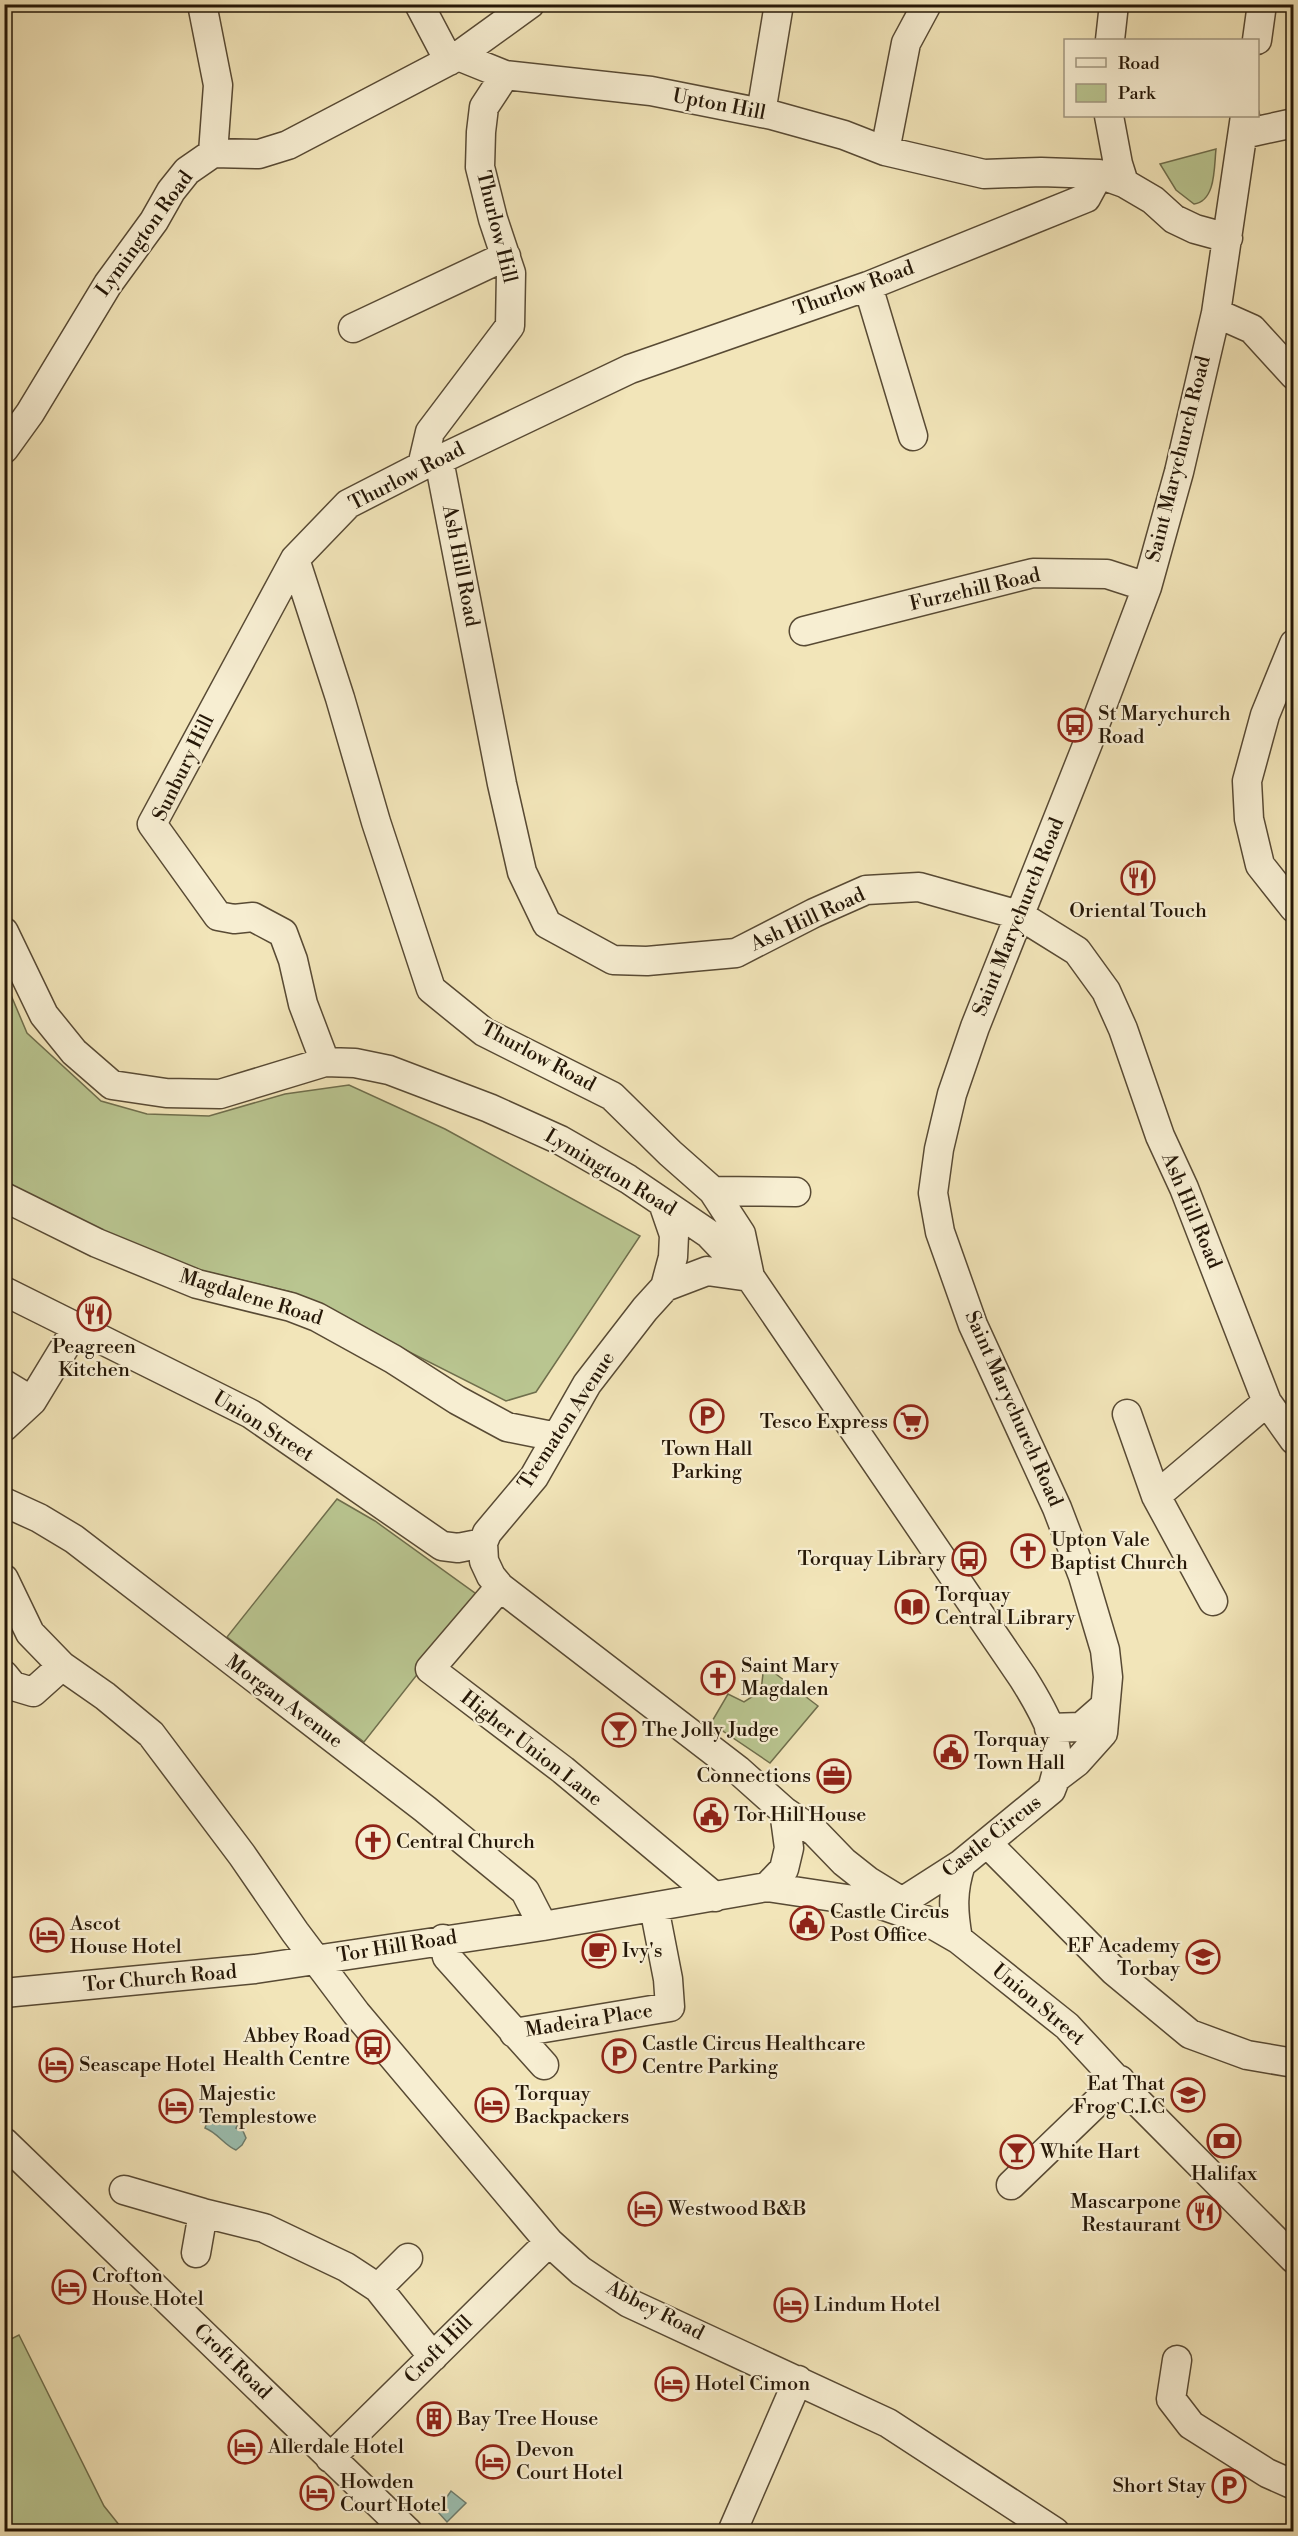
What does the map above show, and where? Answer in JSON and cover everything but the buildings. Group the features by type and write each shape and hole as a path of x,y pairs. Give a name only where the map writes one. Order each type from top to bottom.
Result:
{"street":[{"path":"202,4 218,85 213,153 259,154 288,145 453,59 530,4"},
{"path":"419,4 453,59"},
{"path":"761,113 779,4"},
{"path":"885,151 906,43 927,4"},
{"path":"1110,39 1114,4"},
{"path":"1257,39 1262,4"},
{"name":"Upton Hill","path":"453,59 505,75 651,91 761,113 844,135 885,151 984,174 1041,172 1112,178 1153,200 1174,219 1195,229 1228,238"},
{"name":"Thurlow Hill","path":"430,463 429,432 510,326 511,273 480,167 484,107 505,75"},
{"path":"1109,117 1118,164 1112,178"},
{"path":"1244,125 1293,123"},
{"name":"Saint Marychurch Road","path":"1105,1706 1107,1677 1105,1650 1083,1576 1057,1508 973,1325 940,1232 933,1193 939,1149 952,1094 975,1027 1088,743 1147,587 1179,472 1216,314 1244,125"},
{"name":"Lymington Road","path":"4,449 30,413 102,292 154,221 171,191 187,171 213,153"},
{"name":"Thurlow Road","path":"750,1277 741,1234 713,1191 612,1096 484,1032 431,989 376,822 340,698 295,559 348,504 630,369 868,286 1086,198 1112,178"},
{"path":"353,328 506,256"},
{"path":"868,286 913,436"},
{"path":"1216,314 1252,329 1293,375"},
{"name":"Ash Hill Road","path":"430,463 522,872 547,924 613,960 647,961 736,953 814,913 866,890 919,887 1019,915 1077,951 1106,991 1123,1029 1160,1136 1189,1198 1267,1402 1293,1440"},
{"name":"Sunbury Hill","path":"295,559 152,824 218,916 234,919 253,917 283,933 293,960 303,1004 325,1062"},
{"name":"Furzehill Road","path":"804,631 1033,573 1107,574 1147,587"},
{"path":"1293,644 1265,715 1247,781 1249,819 1260,865 1293,908"},
{"name":"Lymington Road","path":"4,932 45,1015 74,1052 112,1085 166,1093 220,1094 325,1062 355,1063 389,1070 489,1108 560,1140 628,1179 709,1234 750,1277 1023,1678 1041,1706 1049,1728"},
{"path":"713,1191 796,1192"},
{"name":"Magdalene Road","path":"4,1197 96,1243 197,1284 291,1307 317,1317 507,1427 557,1437"},
{"name":"Trematon Avenue","path":"663,1203 674,1235 673,1257 665,1287"},
{"name":"Trematon Avenue","path":"484,1552 487,1533 534,1477 587,1384 665,1287 707,1271 750,1277"},
{"name":"Union Street","path":"4,1292 250,1414 442,1546 484,1552"},
{"path":"4,1427 32,1401 77,1327"},
{"path":"4,1384 32,1401"},
{"path":"1156,1496 1267,1402"},
{"path":"1127,1414 1156,1496 1213,1601"},
{"name":"Morgan Avenue","path":"4,1502 39,1518 74,1539 425,1809 525,1891 543,1926"},
{"path":"484,1552 500,1587 738,1770 784,1811 815,1832 844,1862 895,1901"},
{"name":"Tor Hill Road","path":"4,1579 30,1633 62,1666 105,1696 151,1734 242,1855 315,1960 443,1939 543,1926 767,1887 895,1901"},
{"name":"Higher Union Lane","path":"500,1587 430,1669 563,1770 715,1897"},
{"path":"4,1675 13,1686 33,1692 62,1666"},
{"path":"1049,1728 1081,1727 1105,1706"},
{"path":"1056,1778 1090,1750 1103,1733 1105,1706"},
{"name":"Castle Circus","path":"895,1901 961,1864 1051,1790 1056,1778 1058,1756 1049,1728"},
{"path":"767,1887 784,1869 789,1848 784,1811"},
{"path":"987,1843 1114,1971 1190,2034 1247,2055 1293,2063"},
{"path":"958,1939 953,1906 954,1885 961,1864"},
{"name":"Union Street","path":"895,1901 958,1939 1067,2026 1120,2080 1130,2094 1293,2259"},
{"name":"Madeira Place","path":"514,2033 670,2007 668,1979 654,1907"},
{"name":"Madeira Place","path":"443,1939 447,1957 543,2065"},
{"name":"Tor Church Road","path":"4,1994 236,1972 315,1960"},
{"name":"Abbey Road","path":"315,1960 356,2013 549,2242 581,2271 629,2302 888,2423 1039,2526"},
{"path":"1011,2185 1120,2080"},
{"name":"Croft Road","path":"4,2142 408,2532"},
{"path":"124,2190 264,2228 346,2267 378,2288 433,2357"},
{"path":"196,2253 203,2213"},
{"name":"Croft Hill","path":"330,2458 549,2242"},
{"path":"378,2288 408,2258"},
{"path":"1177,2360 1172,2399 1191,2425 1267,2473 1293,2484"},
{"path":"732,2532 798,2380"}],"green space":[{"path":"1216,149 1210,190 1201,202 1194,204 1176,190 1160,164"},
{"path":"5,981 27,1033 101,1101 147,1114 209,1116 285,1094 349,1085 445,1129 640,1236 536,1392 506,1401 291,1292 166,1262 20,1191 5,1180"},
{"path":"337,1499 375,1521 479,1596 364,1742 227,1637"},
{"path":"764,1665 818,1706 770,1763 711,1723 728,1694 744,1702 761,1691"},
{"path":"19,2335 104,2506 124,2531 5,2531 5,2342"}],"shaded area":[{"path":"210,2114 238,2124 236,2128 243,2131 246,2138 242,2145 236,2150 205,2128"},
{"path":"451,2491 466,2503 447,2522 437,2511"}],"place":[{"name":"St Marychurch Road","path":"1075,725"},
{"name":"Oriental Touch","path":"1138,878"},
{"name":"Peagreen Kitchen","path":"94,1314"},
{"name":"Town Hall Parking","path":"707,1416"},
{"name":"Tesco Express","path":"911,1422"},
{"name":"Upton Vale Baptist Church","path":"1028,1551"},
{"name":"Torquay Library","path":"969,1559"},
{"name":"Torquay Central Library","path":"912,1607"},
{"name":"Saint Mary Magdalen","path":"718,1678"},
{"name":"The Jolly Judge","path":"619,1730"},
{"name":"Torquay Town Hall","path":"951,1752"},
{"name":"Connections","path":"834,1776"},
{"name":"Tor Hill House","path":"711,1815"},
{"name":"Central Church","path":"373,1842"},
{"name":"Castle Circus Post Office","path":"807,1923"},
{"name":"Ascot House Hotel","path":"47,1935"},
{"name":"Ivy's","path":"599,1951"},
{"name":"EF Academy Torbay","path":"1203,1957"},
{"name":"Abbey Road Health Centre","path":"373,2047"},
{"name":"Castle Circus Healthcare Centre Parking","path":"619,2056"},
{"name":"Seascape Hotel","path":"56,2065"},
{"name":"Eat That Frog C.I.C","path":"1188,2095"},
{"name":"Torquay Backpackers","path":"492,2105"},
{"name":"Majestic Templestowe","path":"176,2106"},
{"name":"Halifax","path":"1224,2141"},
{"name":"White Hart","path":"1017,2152"},
{"name":"Westwood B&B","path":"645,2209"},
{"name":"Mascarpone Restaurant","path":"1204,2213"},
{"name":"Crofton House Hotel","path":"69,2287"},
{"name":"Lindum Hotel","path":"791,2305"},
{"name":"Hotel Cimon","path":"672,2384"},
{"name":"Bay Tree House","path":"434,2419"},
{"name":"Allerdale Hotel","path":"245,2447"},
{"name":"Devon Court Hotel","path":"493,2462"},
{"name":"Short Stay","path":"1229,2486"},
{"name":"Howden Court Hotel","path":"317,2493"}]}
